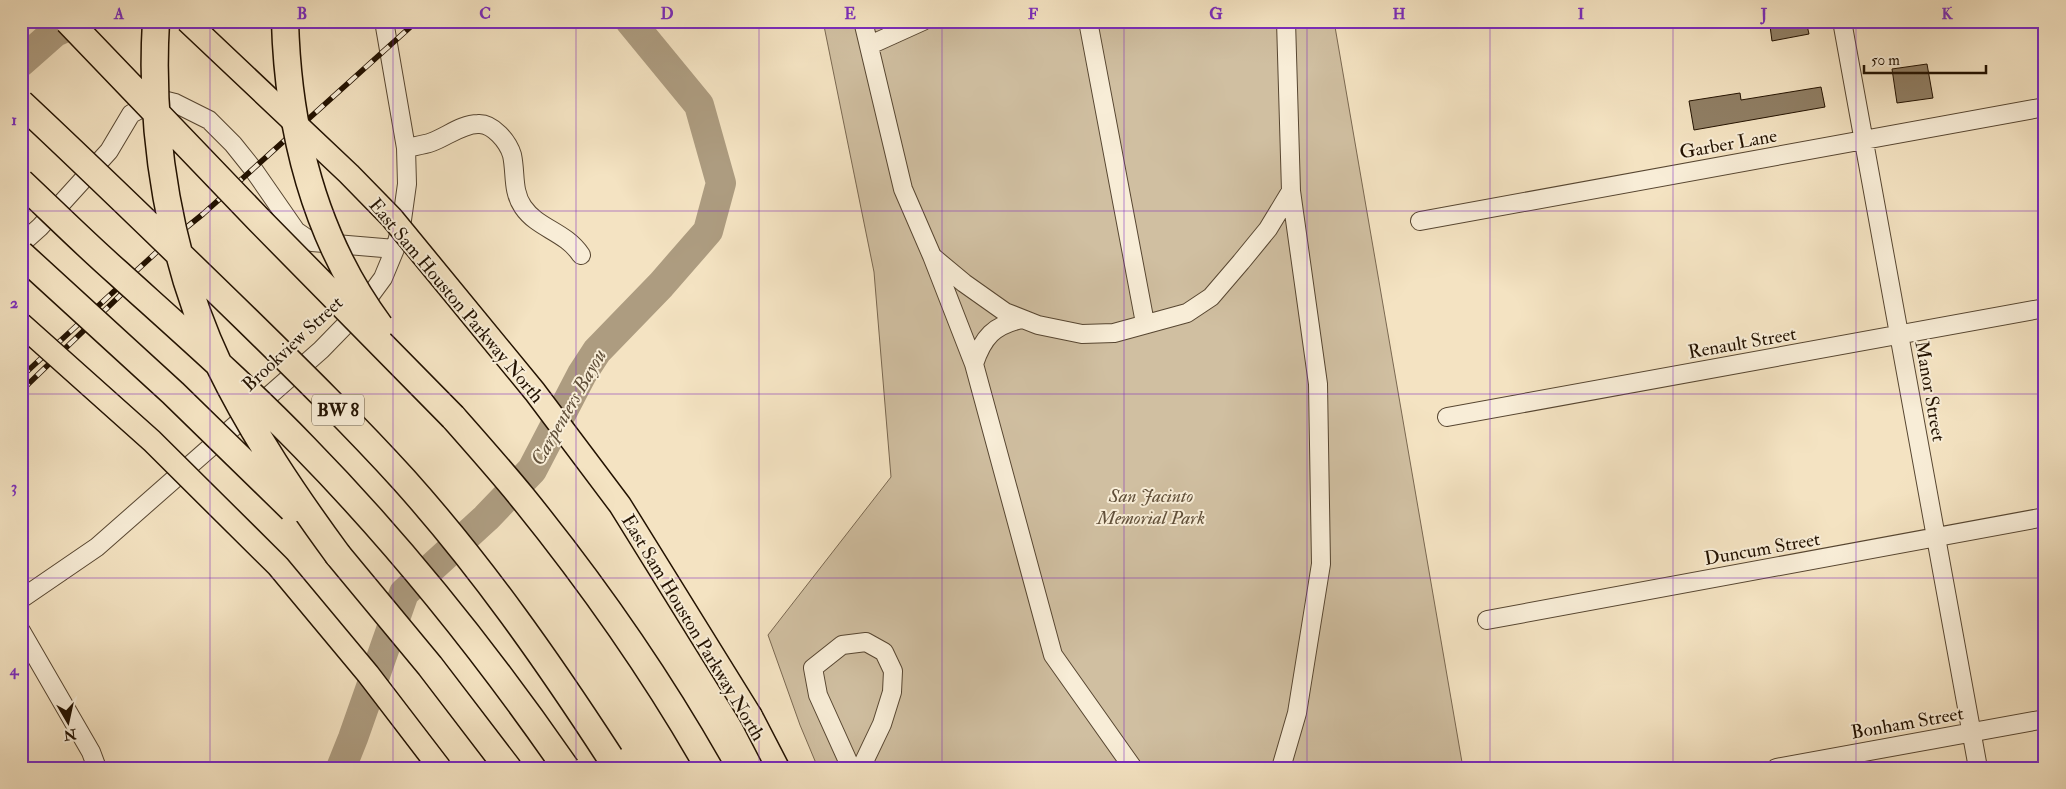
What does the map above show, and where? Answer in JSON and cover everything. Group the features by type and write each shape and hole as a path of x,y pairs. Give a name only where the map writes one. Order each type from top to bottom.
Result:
{"highway":[{"path":"68,21 259,220 453,417"},
{"path":"156,21 155,84 165,183 172,225 196,308 220,365 256,432 293,491 338,555 430,666 508,768"},
{"path":"286,21 291,95 306,173 326,229 346,272 371,314 453,417 521,496 559,544 647,668 709,768"},
{"name":"BW 8","path":"21,103 145,220 301,374 404,480 498,595 536,646 614,762"},
{"name":"BW 8","path":"21,182 117,272 209,354 303,446 355,501 458,621 566,768"},
{"path":"21,254 173,393 338,555"}],"main road":[{"name":"East Sam Houston Parkway North","path":"187,21 349,174 392,218 535,392 620,505 751,716 778,768"},
{"path":"21,324 152,441 278,566 368,674 440,768"}],"street":[{"name":"Brookview Street","path":"21,599 97,547 321,350 358,312 383,278 402,227 407,184 406,148 384,21"},
{"path":"863,21 904,189 974,364 1053,656 1134,768"},
{"path":"870,45 923,21"},
{"path":"1088,21 1145,323"},
{"path":"1281,768 1297,713 1321,564 1318,384 1291,191 1286,21"},
{"name":"Manor Street","path":"1842,21 1978,768"},
{"path":"21,244 40,227 109,151 131,114 158,99 175,103 209,120 233,144 253,169 296,231 312,242 395,249"},
{"name":"Garber Lane","path":"1420,221 2045,106"},
{"path":"406,148 431,142 466,126 478,124 488,126 506,142 510,149 515,189 524,209 538,222 570,242 581,255"},
{"path":"932,256 964,283 1005,312 1038,325 1082,334 1114,333 1187,313 1210,297 1268,229 1291,191"},
{"name":"Renault Street","path":"1447,417 2045,308"},
{"path":"974,364 979,347 990,333 1005,323 1022,319"},
{"name":"Duncum Street","path":"1487,620 2045,517"},
{"path":"21,631 91,752 97,768"},
{"path":"851,768 818,695 813,668 842,645 866,642 884,652 893,671 892,692 882,724 861,768"},
{"name":"Bonham Street","path":"1776,768 2045,719"}],"green space":[{"name":"San Jacinto Memorial Park","path":"823,21 1334,21 1463,768 818,768 800,725 768,635 891,477 874,272"}],"building":[{"path":"1778,21 1806,21 1809,34 1772,41 1770,26 1779,25"},
{"path":"1927,64 1933,98 1897,103 1892,69"},
{"path":"1821,87 1825,107 1694,130 1689,101 1740,93 1741,100"}],"waterway":[{"name":"Carpenters Bayou","path":"21,62 55,32 80,21"},
{"name":"Carpenters Bayou","path":"341,768 404,593 486,518 532,470 582,374 597,351 661,285 708,231 721,183 699,105 630,21"}],"railway":[{"path":"21,377 161,248 203,214 417,21"},
{"path":"21,391 131,285"}]}
